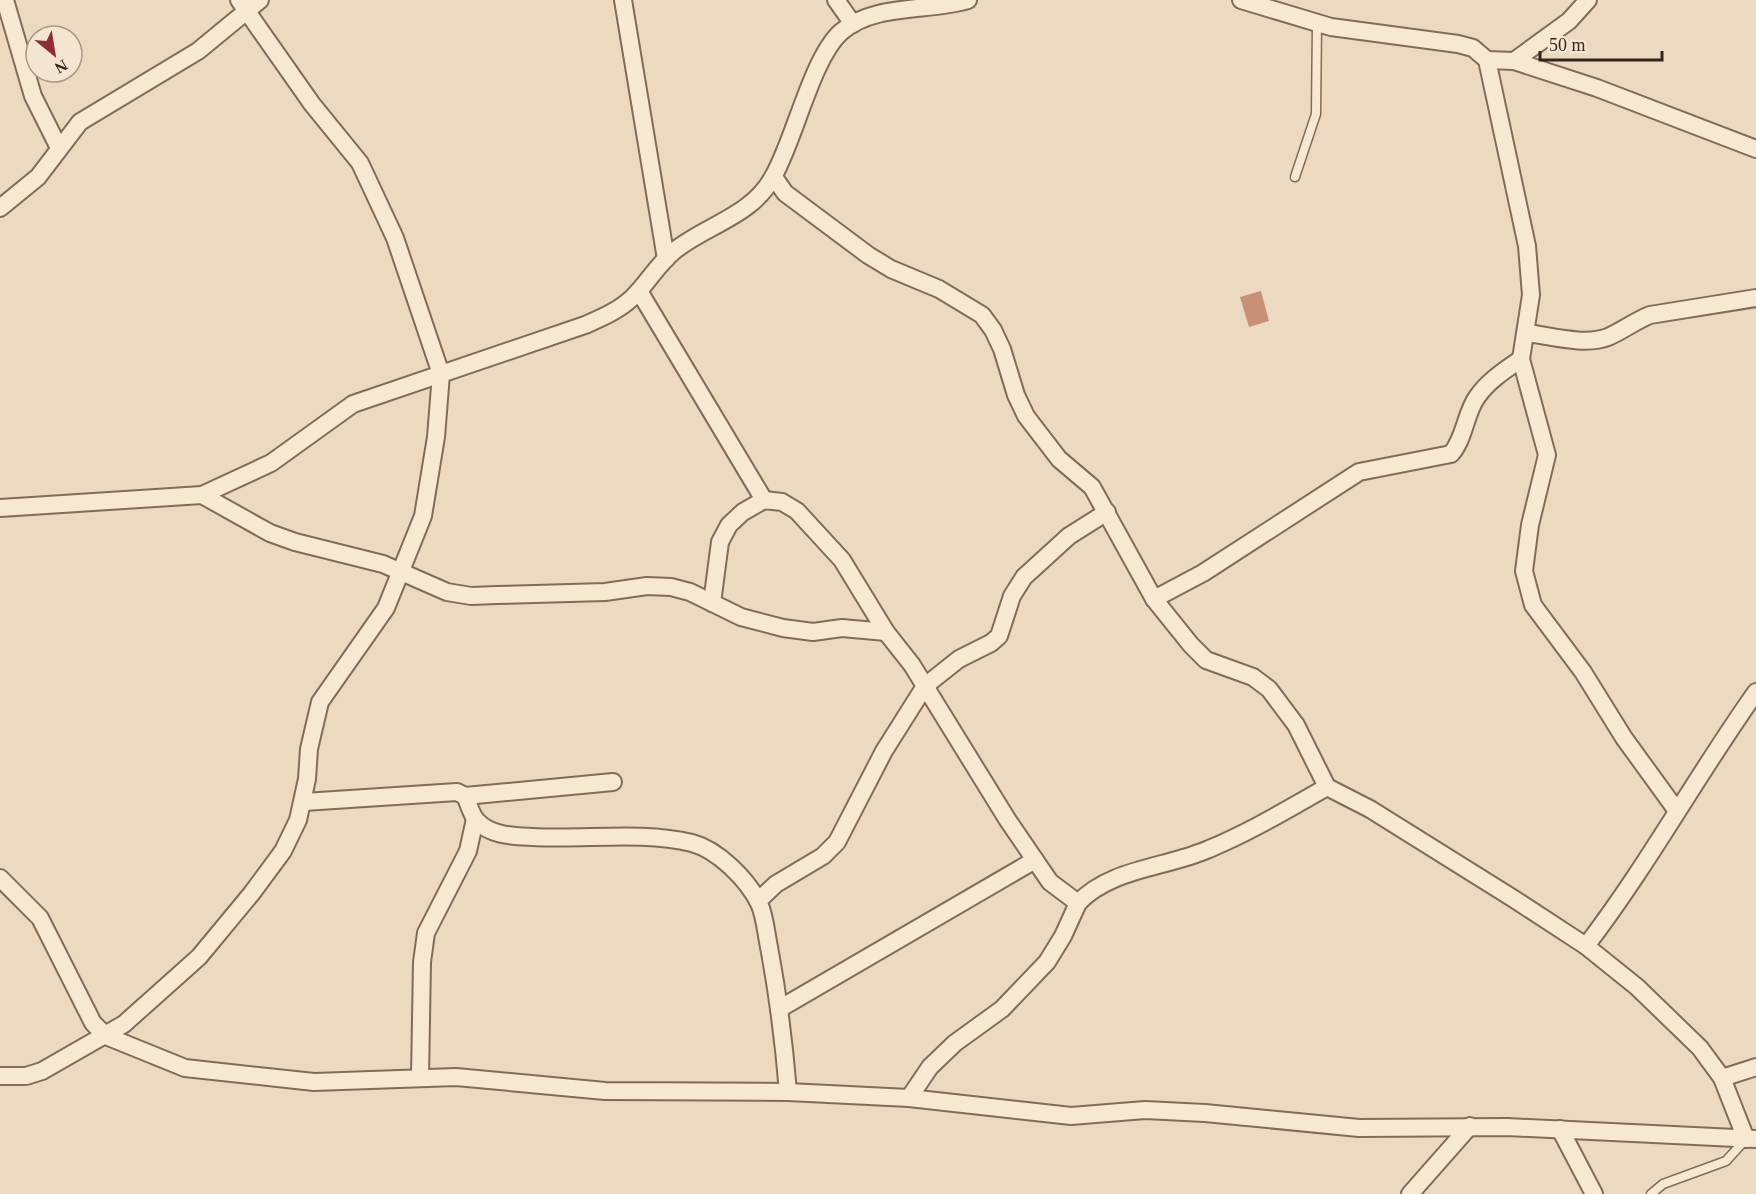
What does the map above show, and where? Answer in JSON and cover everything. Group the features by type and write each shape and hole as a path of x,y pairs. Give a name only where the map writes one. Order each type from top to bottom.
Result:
{"street":[{"path":"5,0 33,96 59,148"},
{"path":"0,208 38,177 80,122 189,57 242,6 260,0"},
{"path":"623,0 666,259"},
{"path":"836,0 854,24"},
{"path":"0,507 202,495 271,463 353,404 585,325 614,312 639,291 666,259 691,240 729,220 760,195 774,177 825,52 841,33 854,24 905,10 968,0"},
{"path":"1240,0 1317,23 1386,36 1458,44 1473,48 1487,60 1527,246 1531,295 1527,333 1521,359 1547,455 1530,525 1524,571 1533,605 1583,672 1624,738 1677,812"},
{"path":"1514,61 1569,21 1588,0"},
{"path":"1,1079 26,1076 42,1071 106,1036 170,986 221,932 283,851 292,837 304,802 309,749 320,702 386,608 423,516 436,437 441,374 384,208 360,163 312,104 242,6"},
{"path":"1487,60 1514,61 1597,88 1756,150"},
{"path":"0,878 40,918 93,1023 106,1036 185,1068 314,1082 456,1077 605,1091 788,1092 909,1098 1071,1116 1145,1110 1204,1113 1359,1128 1470,1126 1751,1139 1722,1078 1700,1048 1637,987 1586,946 1380,815 1327,787 1296,725 1269,688 1253,677 1206,660 1191,645 1154,599 1092,487 1059,459 1026,416 1016,395 1002,349 993,330 982,315 939,289 891,269 820,221 785,193 774,177"},
{"path":"760,195 785,193"},
{"path":"639,291 764,500"},
{"path":"1527,333 1593,341 1614,334 1650,315 1756,298"},
{"path":"1154,599 1203,573 1359,472 1451,454 1457,447 1476,398 1498,375 1521,359"},
{"path":"202,495 270,533 295,543 367,559 447,592 471,596 606,592 647,586 671,587 741,617 783,628 813,632 842,628 886,632"},
{"path":"712,603 720,542 729,525 743,512 764,500 782,502 797,511 822,536 848,569 886,632 925,686 1050,882 1078,903"},
{"path":"758,901 776,884 823,856 837,842 884,751 925,686 959,659 999,636 1012,596 1024,577 1069,536 1107,512"},
{"path":"1586,946 1654,852 1677,812 1756,692"},
{"path":"304,802 457,792 465,796 613,782"},
{"path":"909,1098 930,1067 956,1043 1002,1009 1047,962 1063,936 1078,903 1102,883 1206,850 1245,833 1327,787"},
{"path":"465,796 475,819 486,829 509,836 575,840 653,837 694,844 724,862 758,901 779,1009 788,1092"},
{"path":"420,1077 422,962 426,933 468,851 475,819"},
{"path":"779,1009 1035,860"},
{"path":"1722,1078 1756,1068"},
{"path":"1410,1194 1470,1126"},
{"path":"1560,1129 1593,1194"}],"lane":[{"path":"1295,177 1316,114 1317,23"},
{"path":"1652,1194 1663,1184 1726,1161 1751,1139"}],"building":[{"path":"1261,291 1269,321 1249,327 1240,297"}]}
